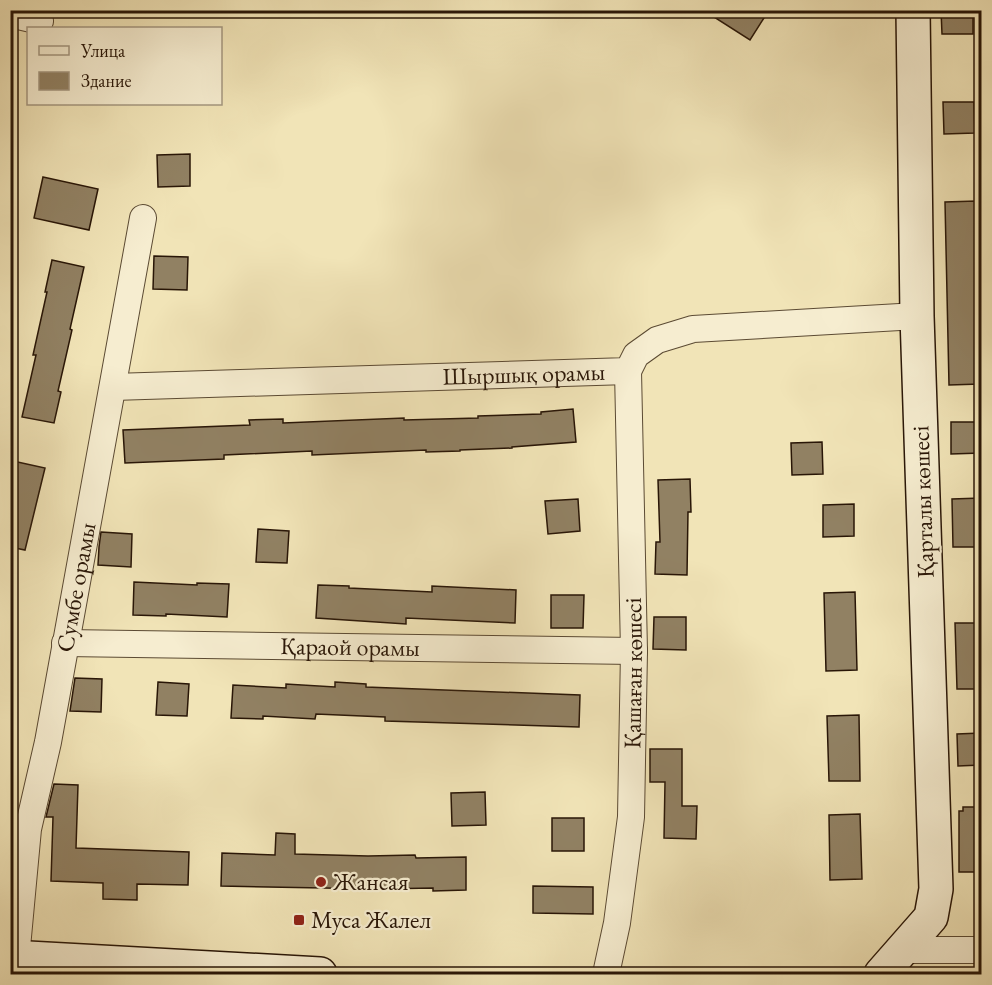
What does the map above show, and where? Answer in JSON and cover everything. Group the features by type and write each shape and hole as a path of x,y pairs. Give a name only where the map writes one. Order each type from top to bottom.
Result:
{"street":[{"name":"Қарталы көшесі","path":"881,975 931,917 936,889 917,316 913,10"},
{"path":"10,14 40,21"},
{"name":"Сумбе орамы","path":"13,957 28,829 48,742 143,218"},
{"name":"Шыршық орамы","path":"113,387 628,370 636,355 657,340 693,328 917,316"},
{"name":"Қашаған көшесі","path":"606,975 617,923 632,817 634,651 628,370"},
{"name":"Қараой орамы","path":"65,643 634,651"},
{"path":"903,950 981,950"},
{"path":"13,957 320,975"}],"building":[{"path":"703,10 769,10 750,40"},
{"path":"941,10 973,10 973,34 942,34"},
{"path":"943,102 974,102 975,133 944,134"},
{"path":"190,154 190,186 158,187 157,155"},
{"path":"43,177 98,189 89,230 34,218"},
{"path":"976,201 980,384 949,385 945,202"},
{"path":"154,256 188,257 187,290 153,289"},
{"path":"52,260 84,267 58,391 61,392 54,423 22,417 36,355 33,355"},
{"path":"573,409 576,442 460,451 426,452 426,450 312,455 312,451 224,455 224,459 125,463 123,430 250,425 249,420 283,419 283,423 404,418 404,420 478,418 478,416 541,414 541,412"},
{"path":"951,422 981,422 981,453 951,454"},
{"path":"822,442 823,474 792,475 791,443"},
{"path":"13,461 45,468 25,550 10,547 10,474"},
{"path":"690,479 691,512 688,512 687,575 655,574 656,542 660,542 658,480"},
{"path":"981,498 981,547 953,547 952,499"},
{"path":"578,499 580,531 548,534 545,501"},
{"path":"854,504 854,536 823,537 823,505"},
{"path":"258,529 289,531 287,563 256,562"},
{"path":"101,532 132,534 131,567 98,565"},
{"path":"134,582 229,584 227,617 133,615"},
{"path":"318,585 432,592 432,586 516,590 515,623 406,618 406,624 316,618"},
{"path":"855,592 857,670 826,671 824,593"},
{"path":"551,595 584,595 583,628 551,628"},
{"path":"654,617 686,617 686,650 653,649"},
{"path":"955,623 981,623 981,689 957,689"},
{"path":"75,678 102,679 101,712 70,711"},
{"path":"158,682 189,684 187,716 156,715"},
{"path":"335,682 366,684 366,687 580,695 579,727 385,721 385,717 316,714 315,719 263,716 263,719 231,718 233,685 286,688 286,684 335,687"},
{"path":"859,715 860,781 829,781 827,716"},
{"path":"981,733 981,765 958,766 957,734"},
{"path":"650,749 682,749 682,806 697,806 696,839 664,838 665,782 650,782"},
{"path":"54,784 78,785 76,848 189,852 188,885 137,884 137,900 103,899 103,883 51,881 53,817 46,817"},
{"path":"485,792 486,825 452,826 451,793"},
{"path":"963,807 981,807 981,872 959,872 959,811 963,811"},
{"path":"860,814 862,879 830,880 829,815"},
{"path":"552,818 584,818 584,851 552,851"},
{"path":"276,833 295,834 295,854 415,855 416,858 466,857 466,890 221,886 222,853 275,855"},
{"path":"533,886 593,887 593,914 533,913"}],"place":[{"name":"Жансая","path":"321,882"},
{"name":"Муса Жалел","path":"299,920"}]}
